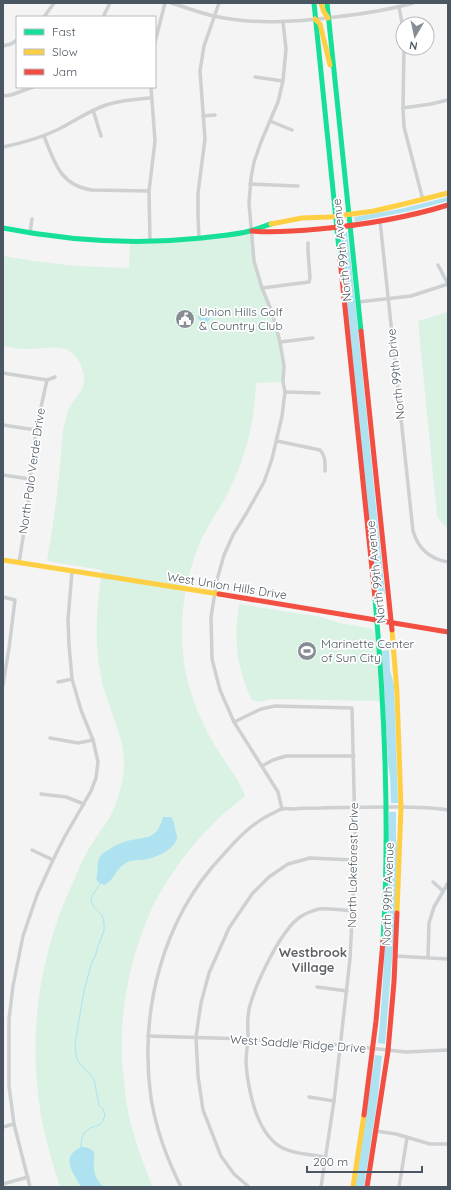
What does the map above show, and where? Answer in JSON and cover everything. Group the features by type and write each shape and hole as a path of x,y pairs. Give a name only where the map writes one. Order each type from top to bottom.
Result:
{"main road":[{"name":"North 99th Avenue","path":"314,3 377,621 382,683 387,807 386,885 374,1049 353,1187"},
{"path":"321,3 328,18"},
{"name":"North 99th Avenue","path":"327,3 391,623 397,693 401,807 396,956 388,1050 367,1187"},
{"path":"315,19 320,24 334,80"},
{"path":"3,228 30,233 83,239 150,241 199,238 251,230 303,218 349,214 379,209 423,200 448,192"},
{"path":"251,230 268,232 350,226 426,212 448,205"},
{"name":"West Union Hills Drive","path":"3,560 448,632"}],"street":[{"path":"45,16 54,3"},
{"path":"104,16 110,3"},
{"path":"156,38 165,3"},
{"path":"170,3 214,16 283,22 328,18 377,11 413,3"},
{"path":"199,238 198,193 204,139 200,71 204,46 219,3"},
{"path":"399,7 401,16"},
{"path":"282,809 278,792 234,722 220,690 212,659 211,617 214,594 224,556 233,536 264,482 272,459 282,416 285,392 283,382 284,366 280,342 272,312 262,288 254,261 249,203 250,184 256,157 278,102 283,81 286,49 283,22"},
{"path":"3,46 16,41"},
{"path":"404,56 404,127 423,200"},
{"path":"255,77 283,81"},
{"path":"3,96 11,95 30,88"},
{"path":"150,241 149,191 155,142 151,88"},
{"path":"3,148 44,136 93,110 106,105 119,101 152,98"},
{"path":"403,108 448,100"},
{"path":"93,110 101,136"},
{"path":"203,116 215,115"},
{"path":"270,121 292,130"},
{"path":"44,136 54,162 64,177 74,185 96,190 149,191"},
{"path":"250,184 298,186"},
{"path":"30,233 32,219"},
{"name":"North 99th Drive","path":"380,221 412,527 416,540 424,551 436,559 448,562"},
{"path":"262,288 309,282 308,243"},
{"path":"358,302 411,296 448,284 438,265"},
{"path":"280,342 313,338"},
{"path":"3,373 47,380 55,377"},
{"name":"North Palo Verde Drive","path":"20,563 36,430 47,380"},
{"path":"285,392 319,393"},
{"path":"3,425 36,430"},
{"path":"277,441 320,450 324,455 325,471"},
{"path":"3,475 30,479"},
{"path":"30,1187 14,1124 9,1086 9,1018 13,986 23,936 37,895 64,838 91,791 96,778 98,762 93,740 81,710 72,679 68,620 72,571"},
{"path":"3,597 15,600 3,685"},
{"path":"3,647 9,648"},
{"path":"58,682 72,679"},
{"name":"North Lakeforest Drive","path":"234,722 261,709 275,706 352,708 355,807 350,959 334,1101 321,1187"},
{"path":"50,738 78,743 93,740"},
{"path":"262,766 273,760 286,756 354,756"},
{"path":"41,794 66,798 84,804"},
{"path":"181,1187 168,1161 156,1122 148,1070 148,1036 150,1012 156,980 167,944 196,886 217,860 241,835 260,820 282,809 401,807 448,810"},
{"path":"32,850 53,860"},
{"path":"249,1187 234,1174 221,1156 204,1110 198,1076 196,1037 201,1003 209,973 229,928 252,894 269,877 288,864 310,858 354,860"},
{"path":"433,882 443,891"},
{"path":"428,957 429,923 434,907 448,883"},
{"path":"325,1157 289,1150 274,1143 264,1130 256,1114 251,1094 246,1063 248,1039 247,1027 250,1009 258,983 270,957 289,928 300,917 319,909 352,911"},
{"path":"396,956 448,959"},
{"path":"316,987 347,990"},
{"name":"West Saddle Ridge Drive","path":"148,1036 248,1039 341,1045 411,1052 448,1050"},
{"path":"309,1097 334,1101"},
{"path":"3,1126 14,1124"},
{"path":"376,1131 396,1134 430,1144 448,1144"},
{"path":"399,1187 407,1138"},
{"path":"3,1184 28,1177"}],"green space":[{"path":"251,230 254,261 272,312 284,366 283,382 256,383 252,422 245,451 225,499 202,538 195,554 186,588 182,622 183,657 188,684 195,704 212,740 236,778 245,796 202,835 169,878 155,902 147,921 138,944 129,978 122,1029 122,1064 125,1097 141,1157 153,1187 60,1187 48,1148 40,1109 35,1050 40,992 45,963 62,907 84,858 93,841 109,819 117,801 123,776 124,764 121,742 107,700 98,659 97,615 102,570 47,561 57,498 64,425 70,407 83,387 83,371 75,356 65,349 24,349 3,346 3,256 75,266 129,268 130,241 150,241"},
{"path":"448,312 448,529 437,516 418,321"},
{"name":"Marinette Center of Sun City","path":"239,604 321,617 339,623 373,629 378,652 380,701 271,699 258,702 254,700 252,701 243,677 238,654 236,630"}],"water":[{"path":"448,197 448,201 410,211 355,222 354,217 400,209"},
{"path":"339,232 347,232 352,271 385,594 378,595 377,576 373,564"},
{"path":"201,313 205,318 209,316 211,318 204,325 197,317"},
{"path":"389,650 390,670 394,685 398,803 391,803 388,762 382,651"},
{"path":"389,812 396,812 396,838 398,854 394,934 385,1044 378,1043 384,957"},
{"path":"163,817 171,817 173,821 177,838 173,846 165,852 145,860 126,863 105,885 98,882 98,863 105,852 120,843 145,838 154,834"},
{"path":"375,1055 382,1056 378,1096 364,1187 355,1187"},
{"path":"81,1147 91,1149 93,1152 95,1173 97,1179 103,1187 81,1187 72,1170 70,1160 71,1155"}],"waterway":[{"path":"81,1147 84,1133 90,1128 101,1124 105,1115 103,1109 99,1105 94,1079 78,1061 75,1044 84,991 91,965 104,931 102,915 93,906 91,900 100,884"}],"traffic: fast":[{"path":"314,3 340,259"},
{"path":"327,3 361,331"},
{"path":"3,228 77,239 152,241 202,238 232,234 250,231 271,224"},
{"path":"375,598 384,726 386,855 383,941"}],"traffic: slow":[{"path":"321,3 328,18"},
{"path":"315,19 320,24 330,65"},
{"path":"271,224 302,218 330,217 374,211 448,193"},
{"path":"3,560 219,594"},
{"path":"392,630 397,693 401,807 397,913"},
{"path":"353,1187 364,1115"}],"traffic: jam":[{"path":"252,231 294,231 352,225 400,217 448,205"},
{"path":"340,259 375,598"},
{"path":"361,331 392,630"},
{"path":"219,594 448,632"},
{"path":"367,1187 388,1051 394,982 397,913"},
{"path":"364,1115 376,1021 383,941"}],"place":[{"name":"Union Hills Golf & Country Club","path":"185,319"},
{"name":"Marinette Center of Sun City","path":"307,651"}],"district":[{"name":"Westbrook Village","path":"313,960"}]}
